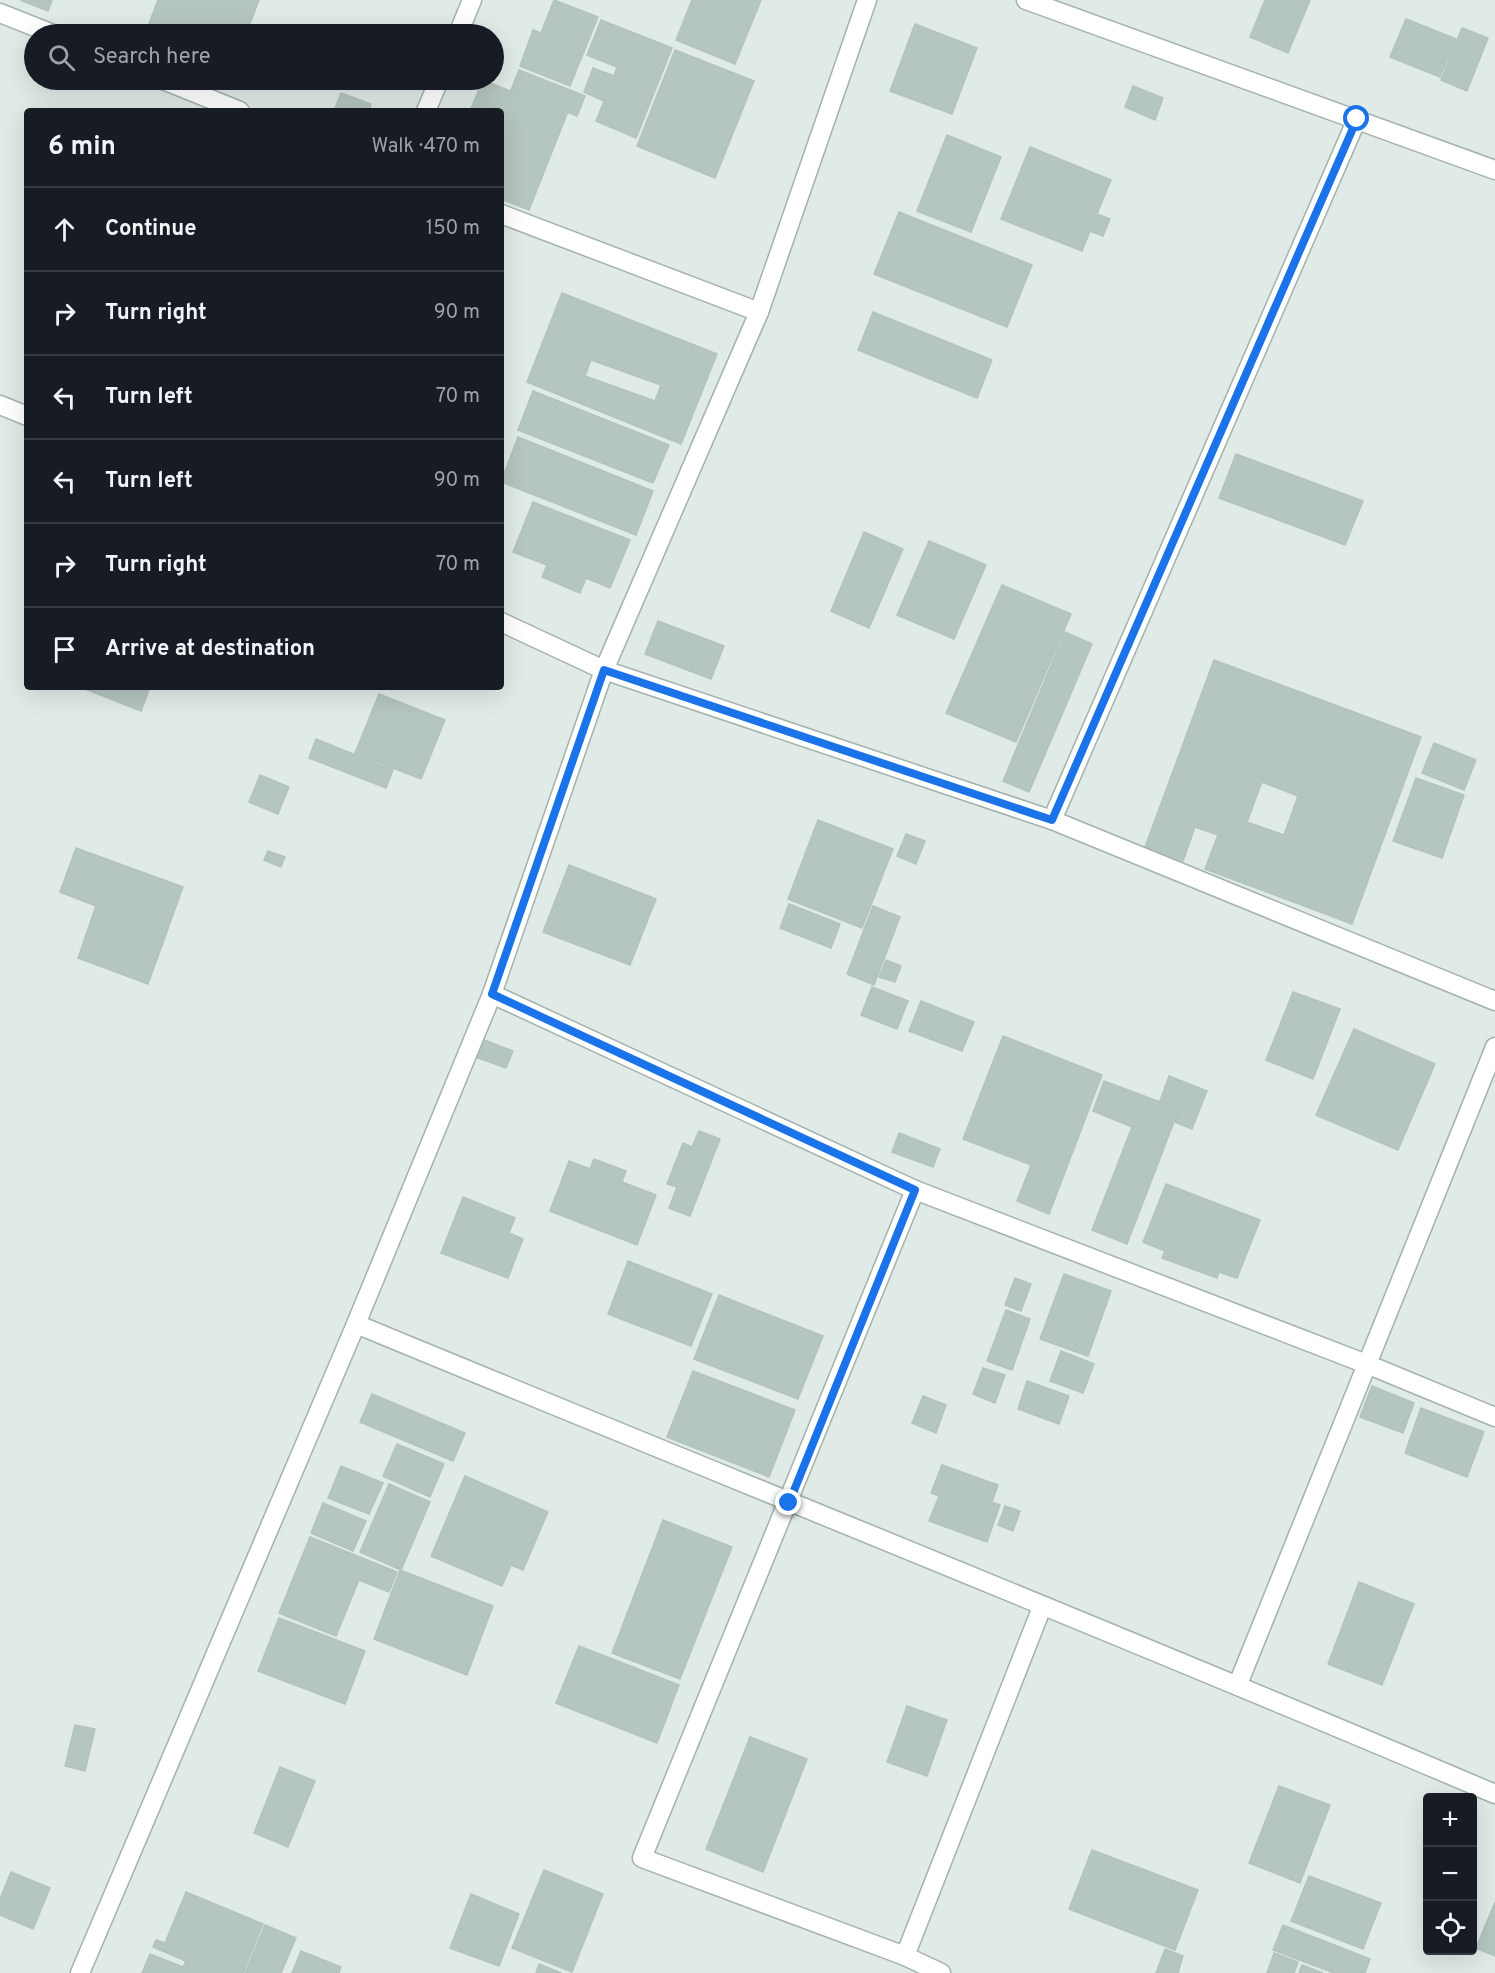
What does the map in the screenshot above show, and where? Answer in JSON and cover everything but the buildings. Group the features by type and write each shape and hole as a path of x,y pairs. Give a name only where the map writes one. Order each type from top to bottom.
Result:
{"street":[{"path":"462,24 472,0"},
{"path":"80,1973 356,1324 492,994 604,670 759,312 867,0"},
{"path":"1026,0 1495,170"},
{"path":"0,13 28,24"},
{"path":"188,90 233,108"},
{"path":"427,108 435,90"},
{"path":"1052,820 1357,119"},
{"path":"504,215 759,312"},
{"path":"0,405 24,415"},
{"path":"504,623 604,670 1052,820 1495,1001"},
{"path":"492,994 915,1190 1369,1365 1495,1417"},
{"path":"1238,1684 1369,1365 1495,1047"},
{"path":"915,1190 642,1858 905,1956 941,1973"},
{"path":"356,1324 1042,1607 1238,1684 1495,1794"},
{"path":"905,1956 1042,1607"}],"route":[{"path":"789,1503 915,1190 492,994 604,670 1052,820 1357,119"}]}
